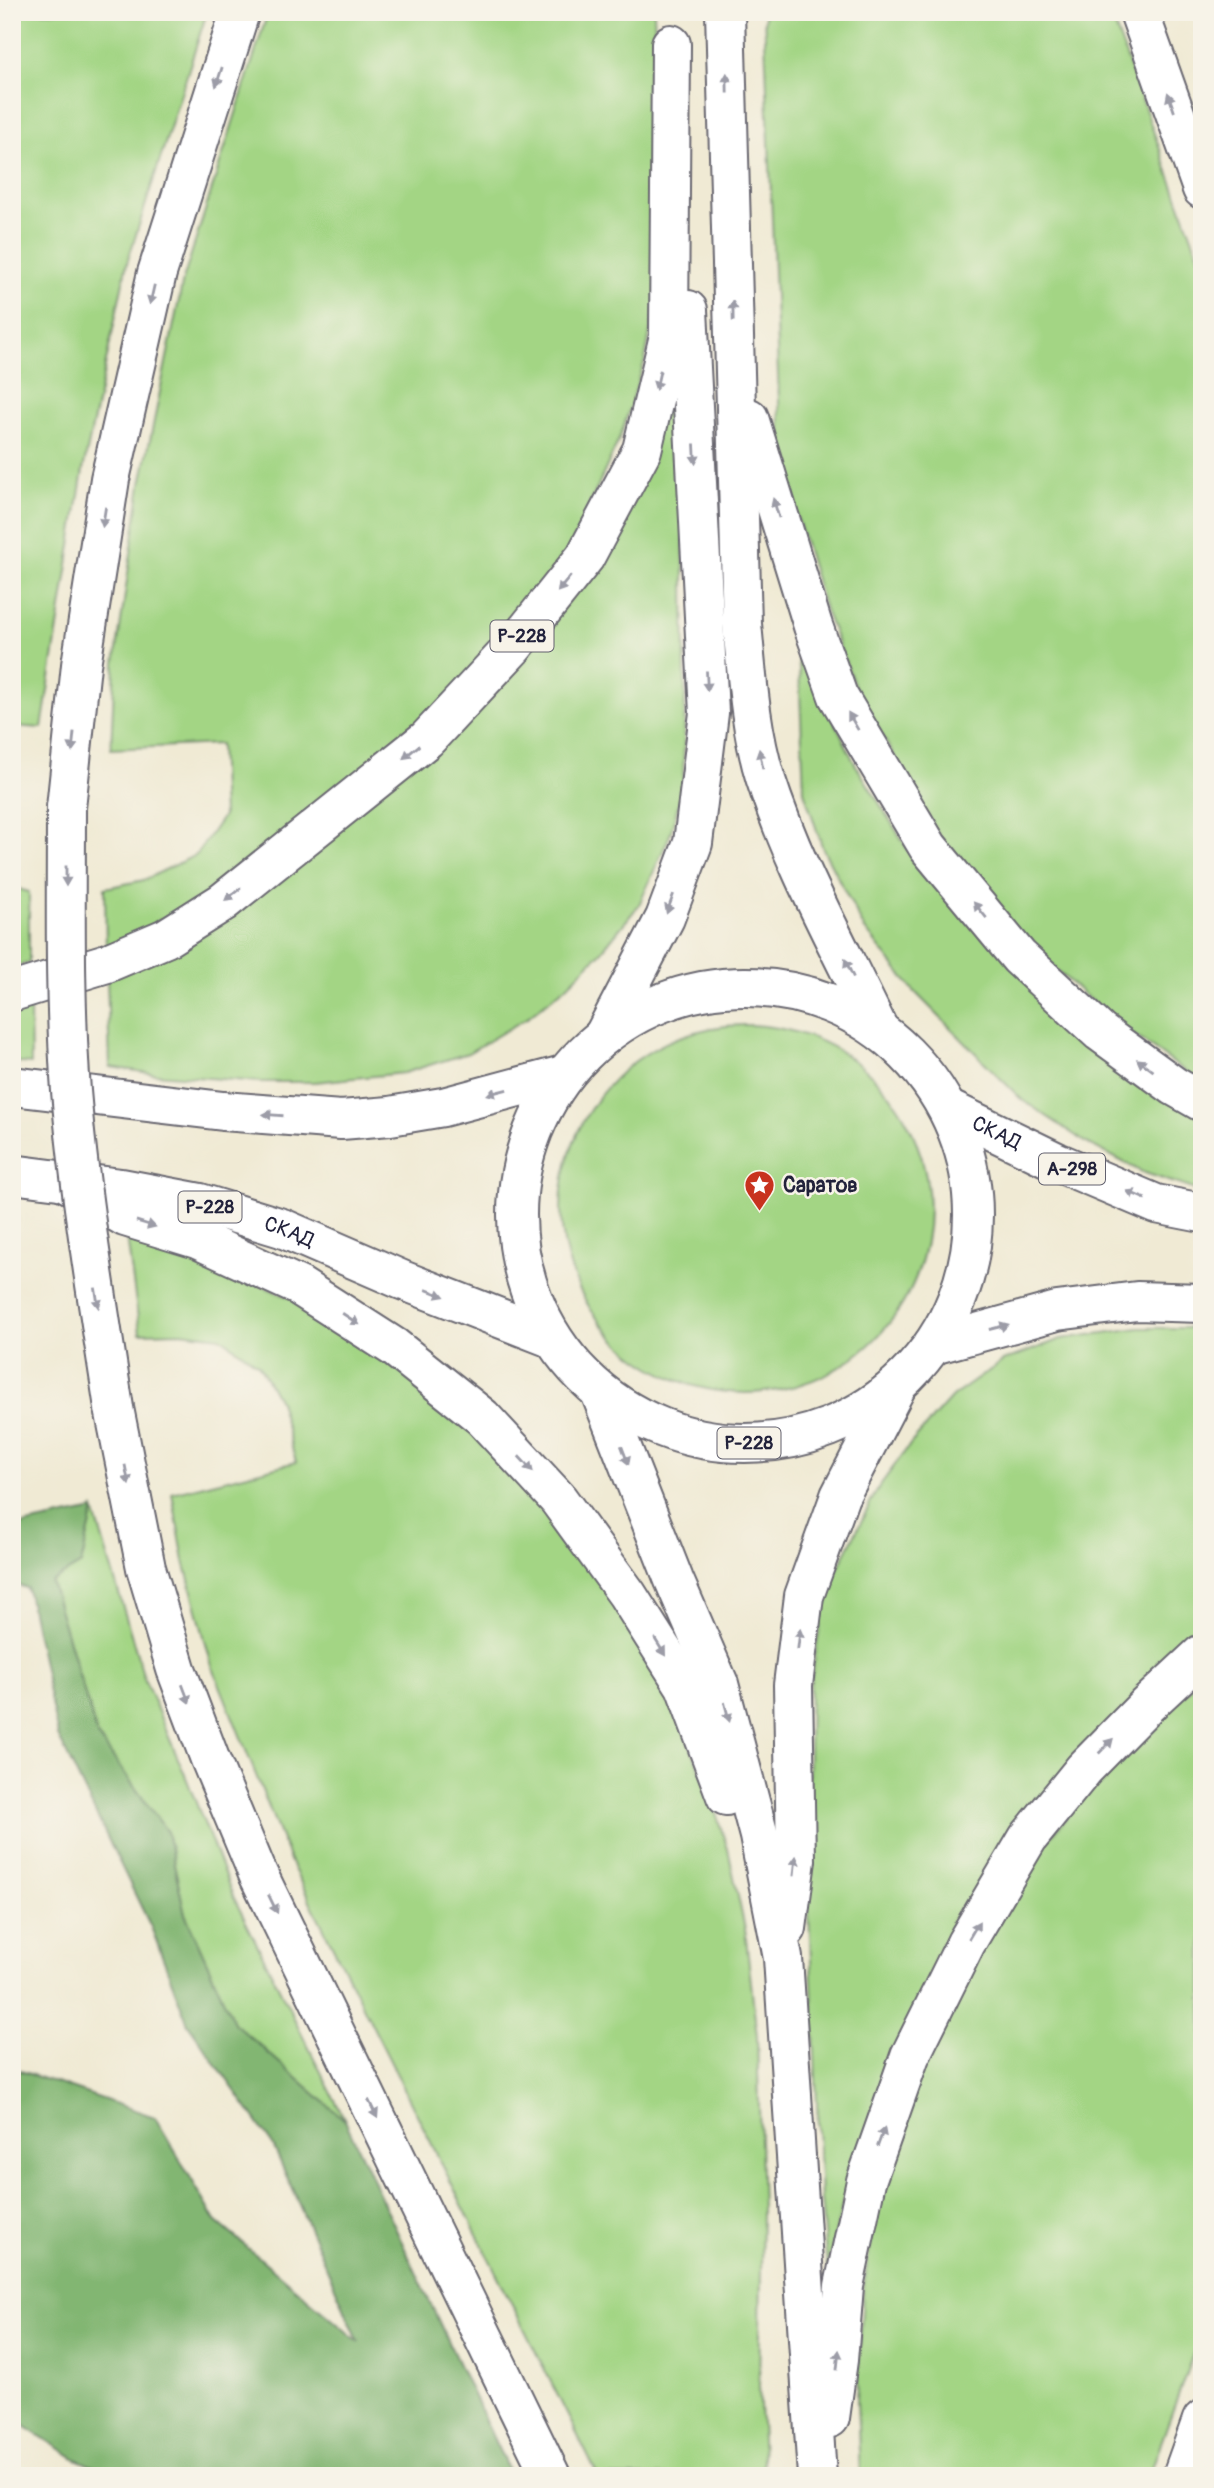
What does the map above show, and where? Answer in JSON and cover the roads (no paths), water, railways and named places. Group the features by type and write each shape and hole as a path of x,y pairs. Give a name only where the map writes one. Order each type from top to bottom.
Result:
{"main road":[{"path":"240,12 157,273 110,479 81,665 66,808 66,965 71,1090 93,1274 114,1408 146,1568 176,1669 210,1759 258,1874 551,2476"},
{"name":"Р-228","path":"725,12 742,624 750,701 764,774 790,848 878,1030"},
{"path":"1139,12 1202,189"},
{"name":"Р-228","path":"12,992 119,958 166,937 223,902 427,739 514,646 585,557 642,450 669,336 671,28"},
{"name":"Р-228","path":"604,1035 665,918 693,842 709,713 671,28"},
{"path":"734,370 813,626 838,696 929,847 1019,957 1100,1032 1174,1086 1202,1102"},
{"name":"Р-228","path":"756,987 789,991 850,1013 878,1030 918,1066 948,1110 964,1147 972,1188 973,1229 967,1270 954,1308 933,1345 897,1386 868,1408 836,1425 803,1437 767,1443 732,1443 696,1438 662,1428 629,1412 600,1392 582,1376 551,1338 532,1300 520,1258 516,1216 520,1173 531,1132 547,1098 563,1075 604,1035 631,1017 660,1003 692,993 724,988 756,987"},
{"name":"Р-228","path":"12,1086 223,1111 341,1120 390,1116 443,1107 563,1075"},
{"name":"СКАД","path":"948,1110 1057,1162 1156,1204 1202,1213"},
{"name":"СКАД","path":"12,1174 121,1188 200,1203 282,1228 402,1280 551,1338"},
{"path":"64,1181 125,1217 197,1239 299,1286 394,1347 482,1417 558,1499 627,1594 685,1686 783,1958"},
{"path":"933,1345 1056,1311 1137,1301 1202,1303"},
{"path":"783,1958 796,1860 793,1685 804,1596 840,1496 897,1386"},
{"path":"600,1392 674,1580 719,1684 759,1836 783,1958 820,2476"},
{"path":"820,2476 838,2361 844,2286 866,2182 910,2056 966,1943 1028,1838 1084,1769 1202,1654"},
{"path":"1182,2476 1202,2420"}],"place":[{"name":"Саратов","path":"760,1212"}]}
